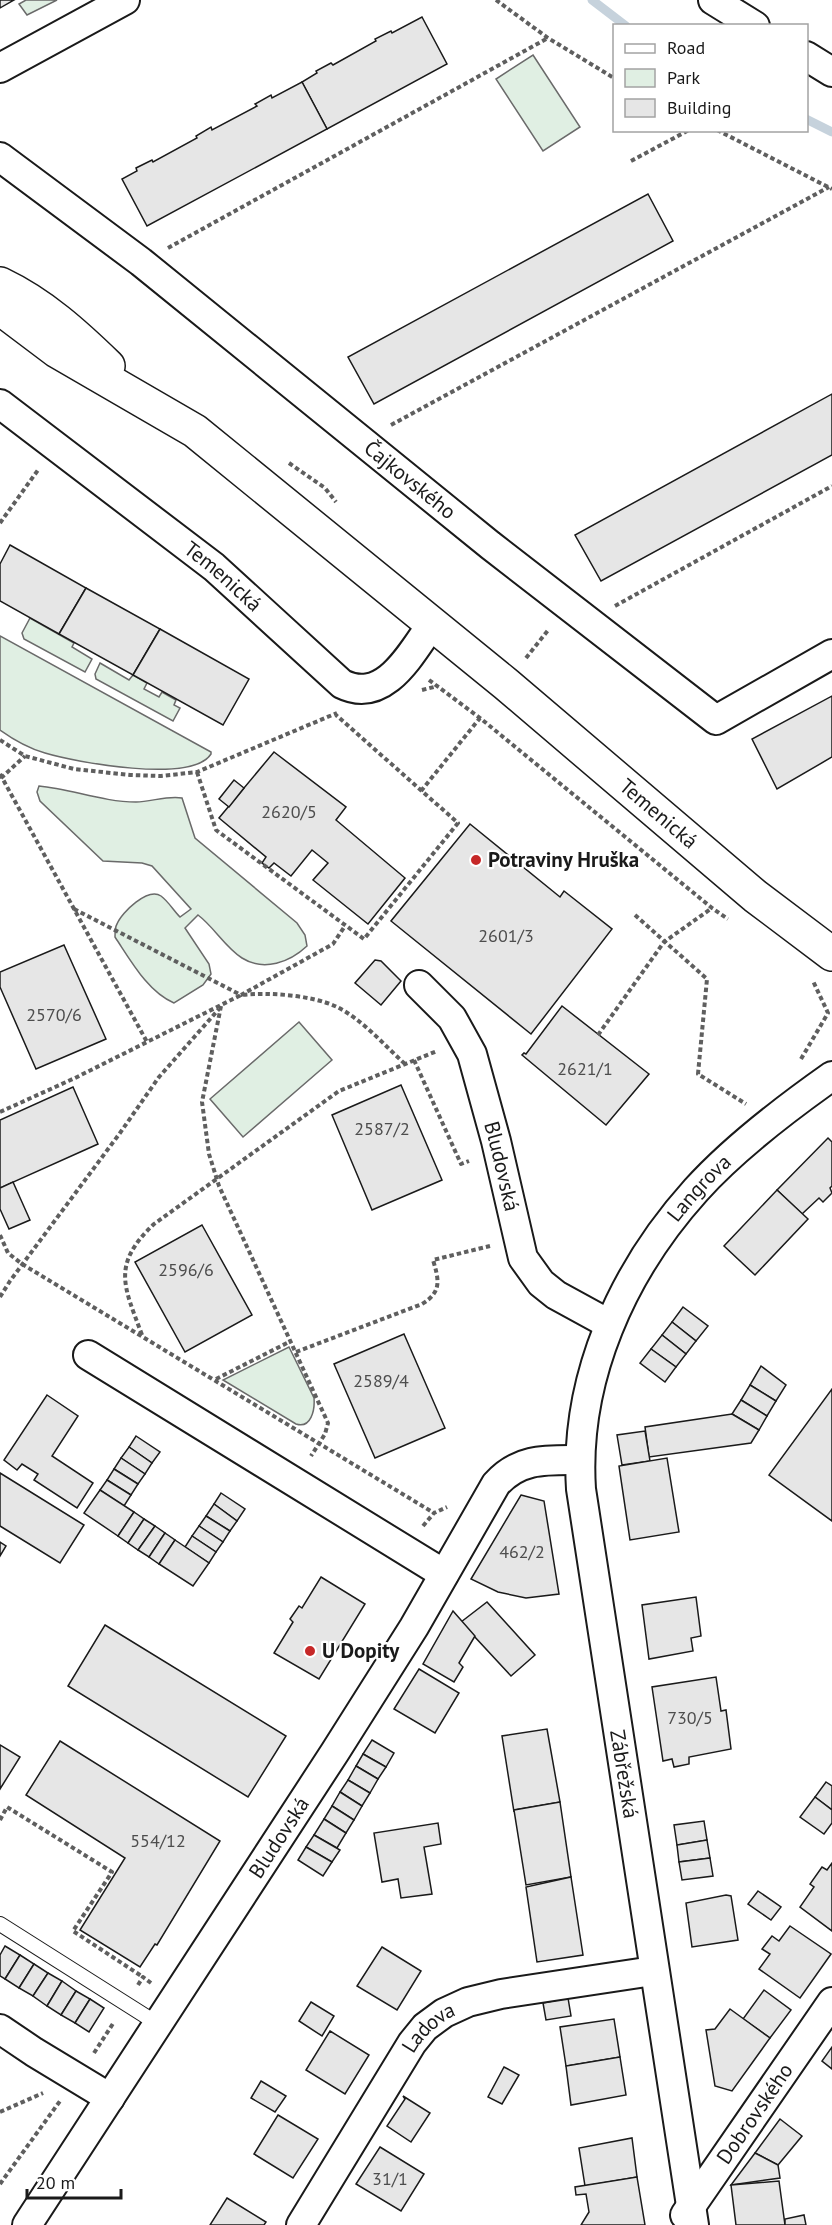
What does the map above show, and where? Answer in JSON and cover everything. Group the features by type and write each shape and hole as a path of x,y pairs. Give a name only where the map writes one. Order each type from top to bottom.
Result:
{"street":[{"path":"0,68 125,0"},
{"path":"713,0 752,24"},
{"path":"808,57 832,72"},
{"name":"Čajkovského","path":"0,157 141,262 577,614 716,720 832,654"},
{"name":"Temenická","path":"0,284 24,295 76,334 146,404"},
{"name":"Temenická","path":"0,308 57,351 195,431 432,624 755,896 821,964"},
{"name":"Temenická","path":"0,404 214,567 342,684 352,689"},
{"path":"352,689 369,690 386,682 432,624"},
{"name":"Bludovská","path":"419,985 452,1018 465,1040 480,1082 523,1258 541,1283 609,1324"},
{"name":"Langrova","path":"609,1324 621,1298 644,1260 696,1190 742,1146 829,1074"},
{"name":"Zábřežská","path":"609,1324 589,1392 579,1460 582,1500 688,2219"},
{"path":"88,1355 444,1574"},
{"name":"Bludovská","path":"27,2225 335,1752 414,1627 489,1495 506,1474 518,1466 531,1462 579,1460"},
{"name":"Ladova","path":"301,2225 412,2043 425,2027 444,2013 468,2002 501,1994 653,1971"},
{"name":"Dobrovského","path":"688,2219 832,2002"},
{"path":"0,2029 110,2098"}],"lane":[{"path":"0,1924 158,2024"}],"path":[{"path":"496,0 548,38 613,77"},
{"path":"141,262 548,38"},
{"path":"631,161 685,132"},
{"path":"721,132 831,188"},
{"path":"361,441 831,188"},
{"path":"0,523 38,470"},
{"path":"524,661 577,614 832,486"},
{"path":"403,663 480,718 712,908 732,921"},
{"path":"0,740 25,756 74,769 130,776 161,776 197,772 336,715 352,689"},
{"path":"197,772 216,830 364,939 458,823 336,715"},
{"path":"421,791 480,718"},
{"path":"25,756 1,777 147,1042"},
{"path":"598,1035 664,942 712,908"},
{"path":"74,909 241,995 285,995 337,1007 360,1022 405,1064"},
{"path":"635,915 707,979 698,1074 747,1105"},
{"path":"0,1112 221,1006 333,944 345,926"},
{"path":"798,1064 828,1013 821,964"},
{"path":"221,1006 202,1102 209,1154 217,1179 328,1423 319,1443"},
{"path":"0,1297 159,1077 221,1006"},
{"path":"142,1336 125,1287 125,1266 140,1238 154,1224 339,1091 465,1040"},
{"path":"414,1060 461,1164 478,1158"},
{"path":"739,1111 755,1098"},
{"path":"0,1235 8,1253 22,1264 434,1513"},
{"path":"296,1352 422,1304 436,1291 437,1281 433,1260 494,1246"},
{"path":"0,1255 8,1253"},
{"path":"215,1379 291,1341"},
{"path":"422,1528 434,1513 450,1506"},
{"path":"0,1820 8,1807 112,1872 73,1931 143,1977"},
{"path":"0,2112 48,2091"}],"green space":[{"path":"26,0 57,0 27,15 19,4"},
{"path":"533,55 580,127 543,151 496,79"},
{"path":"30,618 74,643 72,647 92,659 85,672 24,639 22,633"},
{"path":"0,636 211,754 200,763 181,768 132,768 60,757 39,751 16,740 0,730"},
{"path":"100,663 129,680 133,675 147,683 144,689 159,697 162,692 176,700 174,705 180,708 173,721 96,679 95,674"},
{"path":"39,786 124,801 142,802 171,797 182,798 195,838 297,923 305,935 307,946 285,961 268,965 250,962 236,953 198,915 185,928 209,964 211,974 203,985 174,1003 165,998 148,984 134,966 115,937 116,927 130,907 149,895 161,896 180,917 191,909 152,866 142,863 103,861 40,801 37,792"},
{"path":"299,1022 332,1060 243,1137 210,1099"},
{"path":"289,1347 314,1398 311,1417 309,1421 301,1425 223,1380"}],"building":[{"path":"0,0 14,0 0,8"},
{"path":"422,17 447,64 327,129 302,82 317,73 316,71 331,63 333,65 376,41 375,39"},
{"path":"302,82 327,129 147,226 122,179 137,171 136,168 152,160 153,162 197,138 196,136 211,127 212,130 257,106 255,104 271,95 272,98"},
{"path":"648,194 673,241 374,404 348,357"},
{"path":"832,394 832,455 601,581 575,535"},
{"path":"10,545 86,588 59,634 0,601 0,564"},
{"path":"86,588 160,629 133,675 59,634"},
{"path":"160,629 249,679 223,725 133,675"},
{"path":"832,696 832,757 777,789 752,739"},
{"path":"274,752 346,807 336,820 405,878 368,924 313,880 328,863 312,850 291,876 274,863 269,868 262,863 266,857 219,818"},
{"path":"234,780 244,788 229,807 219,799"},
{"path":"470,824 560,897 564,891 612,929 531,1034 391,921"},
{"path":"64,945 106,1039 36,1069 0,987 0,972"},
{"path":"375,960 381,961 401,981 381,1005 355,983"},
{"path":"562,1006 649,1074 606,1125 522,1055 526,1054"},
{"path":"401,1085 442,1180 372,1210 332,1115"},
{"path":"73,1087 98,1144 0,1188 0,1120"},
{"path":"828,1138 832,1142 832,1186 830,1188 832,1193 823,1202 819,1198 802,1214 777,1190"},
{"path":"13,1182 30,1220 9,1229 0,1209 0,1188"},
{"path":"777,1190 808,1219 755,1275 724,1246"},
{"path":"202,1225 252,1315 185,1352 135,1262"},
{"path":"683,1307 708,1326 696,1341 672,1322"},
{"path":"672,1322 696,1341 686,1354 662,1335"},
{"path":"404,1334 445,1428 375,1458 334,1364"},
{"path":"662,1335 686,1354 676,1367 651,1349"},
{"path":"651,1349 676,1367 665,1382 640,1363"},
{"path":"761,1366 786,1385 776,1401 750,1385"},
{"path":"750,1385 776,1401 767,1416 741,1400"},
{"path":"832,1389 832,1521 769,1475"},
{"path":"47,1395 78,1416 52,1456 93,1483 77,1508 34,1480 38,1474 22,1464 17,1470 4,1460"},
{"path":"741,1400 767,1416 759,1430 732,1414"},
{"path":"732,1414 759,1430 751,1443 649,1457 645,1427"},
{"path":"645,1431 650,1461 622,1465 617,1435"},
{"path":"136,1436 160,1452 152,1463 129,1447"},
{"path":"129,1447 152,1463 145,1474 121,1458"},
{"path":"121,1458 145,1474 138,1484 114,1469"},
{"path":"667,1458 679,1532 630,1540 619,1466"},
{"path":"114,1469 138,1484 131,1495 107,1480"},
{"path":"0,1473 84,1525 60,1563 0,1526"},
{"path":"107,1480 131,1495 124,1506 100,1490"},
{"path":"100,1490 134,1512 118,1536 84,1513"},
{"path":"221,1493 245,1509 237,1521 214,1504"},
{"path":"521,1495 544,1501 559,1594 526,1598 498,1592 471,1579"},
{"path":"214,1504 237,1521 230,1531 206,1516"},
{"path":"134,1512 144,1519 128,1543 118,1536"},
{"path":"206,1516 230,1531 223,1542 199,1526"},
{"path":"144,1519 155,1526 138,1550 128,1543"},
{"path":"155,1526 165,1533 149,1557 138,1550"},
{"path":"199,1526 223,1542 216,1552 192,1536"},
{"path":"165,1533 175,1540 159,1564 149,1557"},
{"path":"192,1536 216,1552 209,1563 185,1547"},
{"path":"175,1540 209,1563 193,1586 159,1564"},
{"path":"0,1542 6,1546 0,1556"},
{"path":"321,1577 365,1604 319,1679 274,1653 293,1622 290,1619 299,1606 302,1608"},
{"path":"696,1597 701,1636 691,1638 693,1651 649,1659 642,1605"},
{"path":"487,1602 535,1655 511,1676 461,1622"},
{"path":"453,1611 475,1636 459,1663 463,1667 454,1682 423,1664"},
{"path":"105,1625 286,1736 248,1797 68,1686"},
{"path":"419,1669 459,1693 435,1733 394,1709"},
{"path":"716,1677 721,1711 726,1710 731,1749 689,1757 689,1764 674,1767 672,1759 663,1761 652,1687"},
{"path":"547,1729 560,1802 514,1810 514,1812 502,1736"},
{"path":"372,1740 394,1753 386,1767 363,1754"},
{"path":"60,1741 220,1841 157,1945 155,1944 140,1967 80,1930 125,1858 26,1795"},
{"path":"0,1745 20,1757 0,1789"},
{"path":"363,1754 386,1767 378,1779 356,1766"},
{"path":"356,1766 378,1779 370,1793 348,1780"},
{"path":"348,1780 370,1793 362,1806 340,1792"},
{"path":"826,1782 832,1786 832,1810 815,1797"},
{"path":"340,1792 362,1806 354,1820 332,1806"},
{"path":"815,1797 832,1810 832,1823 824,1834 800,1817"},
{"path":"560,1802 571,1877 526,1885 514,1810"},
{"path":"332,1806 354,1820 346,1833 324,1819"},
{"path":"324,1819 346,1833 337,1848 314,1835"},
{"path":"704,1821 707,1840 677,1845 674,1825"},
{"path":"438,1823 441,1844 424,1847 432,1894 401,1898 398,1879 382,1882 374,1833"},
{"path":"314,1835 340,1850 332,1862 306,1847"},
{"path":"707,1840 710,1858 679,1862 677,1845"},
{"path":"306,1847 332,1862 323,1876 298,1860"},
{"path":"710,1858 713,1876 682,1880 679,1862"},
{"path":"832,1863 832,1931 800,1907 814,1887 810,1884 822,1867 827,1870"},
{"path":"571,1877 583,1955 537,1962 526,1887"},
{"path":"758,1891 781,1907 771,1920 748,1904"},
{"path":"731,1896 738,1940 692,1947 686,1903"},
{"path":"790,1926 831,1954 800,1998 759,1969 770,1954 762,1949 772,1936 779,1941"},
{"path":"5,1946 20,1955 5,1979 0,1976 0,1955"},
{"path":"382,1947 421,1971 397,2010 357,1986"},
{"path":"20,1955 34,1964 19,1988 5,1979"},
{"path":"34,1964 48,1973 33,1996 19,1988"},
{"path":"48,1973 62,1981 47,2006 33,1996"},
{"path":"62,1981 76,1991 61,2015 47,2006"},
{"path":"764,1990 791,2010 770,2038 743,2019"},
{"path":"76,1991 90,1999 75,2023 61,2015"},
{"path":"568,1998 571,2016 546,2020 543,2003"},
{"path":"90,1999 104,2008 89,2032 75,2023"},
{"path":"311,2002 334,2016 322,2036 299,2021"},
{"path":"730,2009 770,2038 732,2091 715,2086 706,2030 715,2029"},
{"path":"614,2019 620,2057 566,2066 560,2027"},
{"path":"330,2031 369,2055 345,2094 306,2070"},
{"path":"832,2047 832,2069 822,2061"},
{"path":"620,2057 626,2095 571,2105 566,2066"},
{"path":"504,2067 519,2075 502,2104 488,2097"},
{"path":"261,2081 286,2096 275,2112 251,2098"},
{"path":"403,2096 430,2113 411,2142 387,2126 405,2099"},
{"path":"278,2115 318,2139 293,2178 254,2154"},
{"path":"780,2119 802,2136 778,2165 755,2153"},
{"path":"632,2138 637,2177 585,2186 579,2148"},
{"path":"380,2147 424,2174 401,2211 356,2184"},
{"path":"755,2153 778,2165 780,2178 731,2185"},
{"path":"637,2177 645,2225 581,2225 589,2212 586,2194 576,2195 575,2187"},
{"path":"779,2181 785,2225 736,2225 731,2185"},
{"path":"227,2198 266,2222 264,2225 210,2225"},
{"path":"804,2215 806,2225 785,2225 785,2219"}],"waterway":[{"path":"592,0 623,24"},
{"path":"808,120 832,132"}],"place":[{"name":"Potraviny Hruška","path":"476,860"},
{"name":"U Dopity","path":"310,1651"}]}
